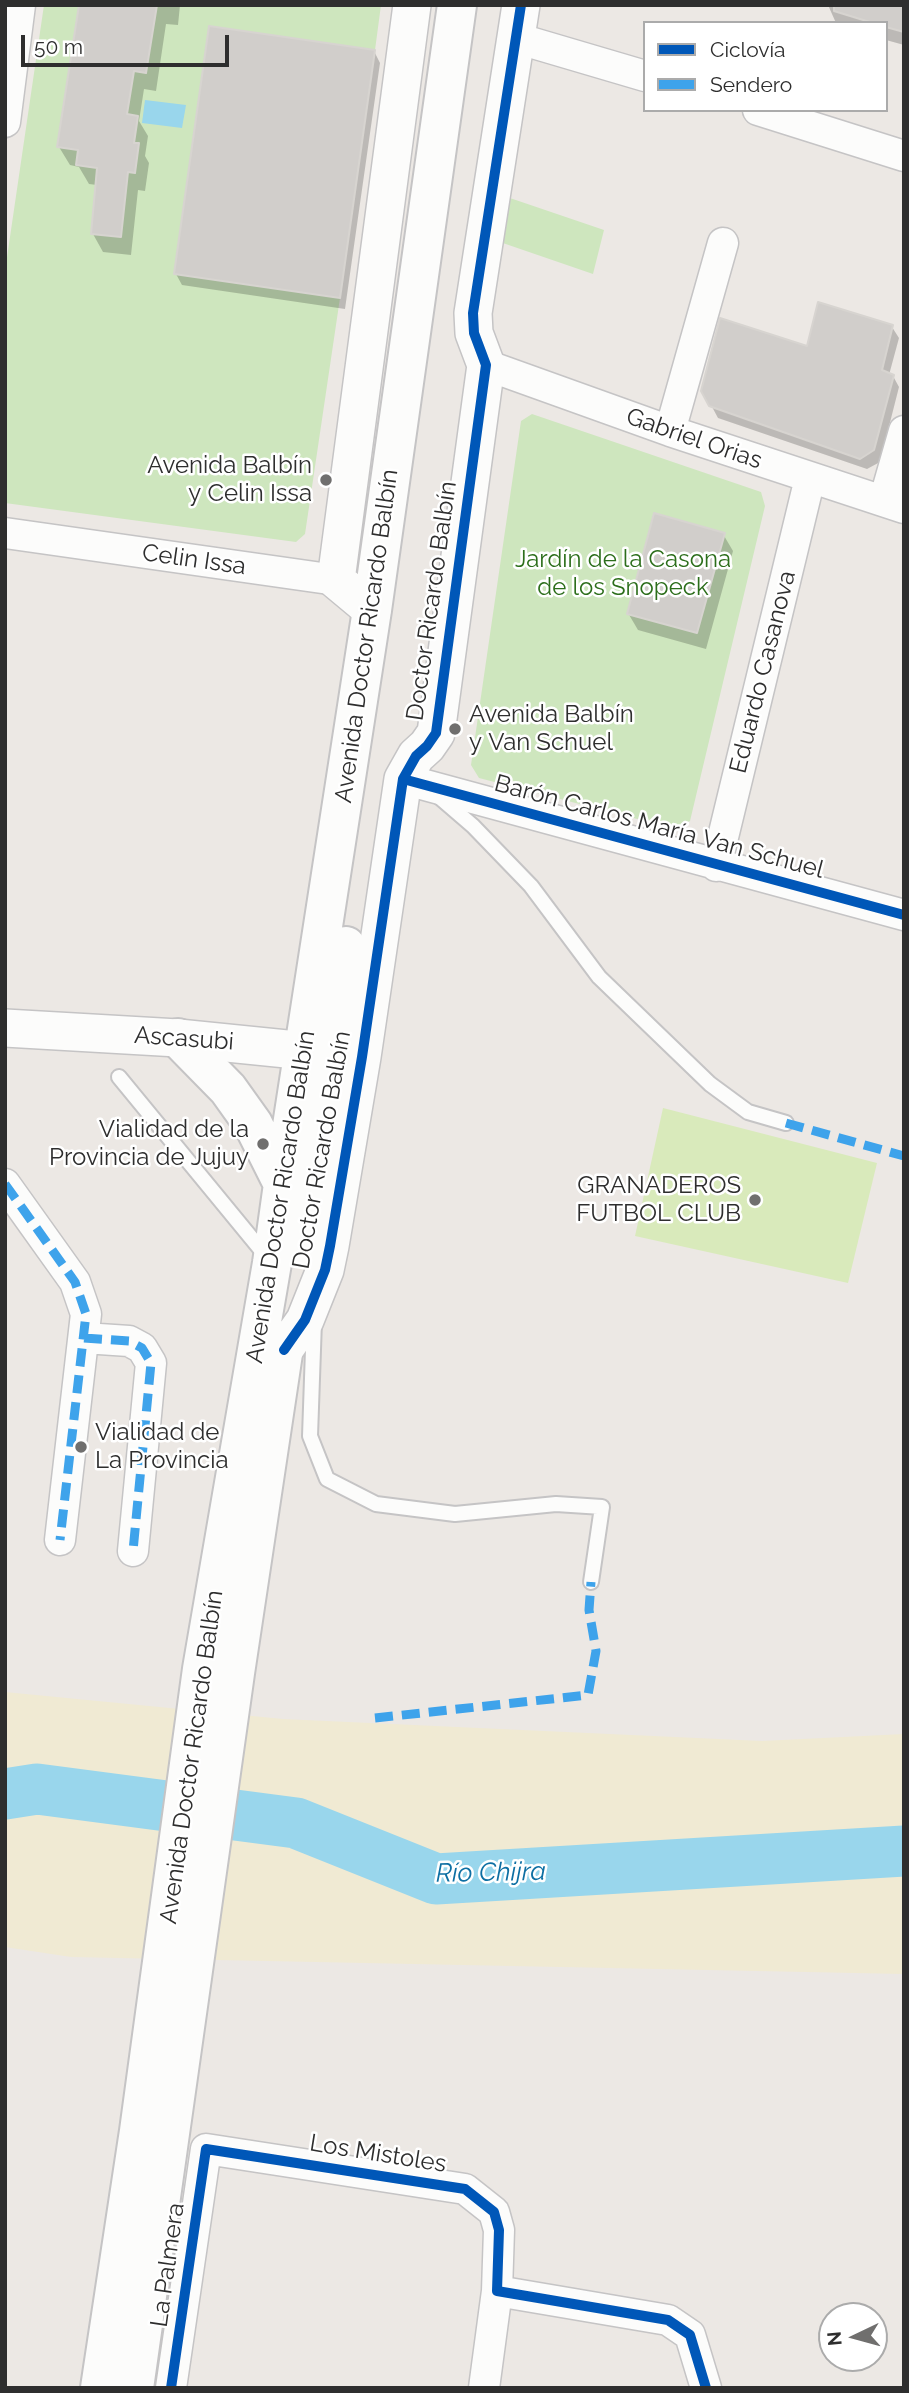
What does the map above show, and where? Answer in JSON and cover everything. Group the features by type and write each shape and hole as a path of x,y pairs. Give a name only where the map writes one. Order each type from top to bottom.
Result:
{"main road":[{"name":"Avenida Doctor Ricardo Balbín","path":"134,2388 154,2135 283,1184 332,1053 372,610 457,5"},
{"name":"Avenida Doctor Ricardo Balbín","path":"219,1671 284,1350 332,1053 482,5"},
{"path":"178,1038 235,1097 253,1124 283,1184"},
{"name":"Avenida Doctor Ricardo Balbín","path":"100,2388 154,2135"}],"street":[{"path":"5,122 20,5"},
{"path":"372,610 336,580 412,5"},
{"path":"519,22 643,75"},
{"name":"Doctor Ricardo Balbín","path":"284,1350 305,1320 330,1246 332,1053 415,782 408,767 436,733 486,365 474,333 473,313 519,22"},
{"path":"764,112 904,156"},
{"path":"670,431 723,243"},
{"name":"Gabriel Orias","path":"486,365 670,431 894,505"},
{"path":"894,505 904,431"},
{"name":"Eduardo Casanova","path":"716,866 810,478"},
{"name":"Celin Issa","path":"5,533 336,580"},
{"name":"Barón Carlos María Van Schuel","path":"415,782 904,915"},
{"name":"Ascasubi","path":"5,1028 178,1038 332,1053"},
{"path":"5,1184 75,1282 86,1314 60,1540"},
{"path":"84,1338 129,1341 142,1348 151,1363 133,1551"},
{"name":"Los Mistoles","path":"206,2148 464,2189 494,2212 499,2230 497,2291"},
{"name":"La Palmera","path":"171,2388 206,2148"},
{"path":"484,2388 497,2291 668,2320 690,2335 706,2388"}],"lane":[{"path":"415,782 473,826 531,886 599,977 709,1084 748,1112 786,1123"},
{"path":"119,1077 272,1263"},
{"path":"315,1296 310,1436 327,1479 376,1504 455,1514 556,1504 603,1507 591,1582"}],"green space":[{"path":"44,5 381,5 375,50 209,26 174,274 340,298 305,534 296,542 5,503 5,271"},
{"path":"504,196 604,230 593,274 497,241"},
{"name":"Jardín de la Casona de los Snopeck","path":"532,414 761,492 765,506 690,821 676,829 479,778 471,765 521,421"},
{"name":"GRANADEROS FUTBOL CLUB","path":"663,1108 877,1163 848,1283 635,1236"}],"sand":[{"path":"5,1692 283,1719 762,1741 904,1734 904,1974 71,1957 5,1947"}],"water":[{"path":"145,100 186,105 182,128 142,123"}],"building":[{"path":"79,5 157,5 146,73 134,71 127,114 138,116 134,143 139,143 135,173 128,172 121,237 91,234 97,168 76,165 78,150 57,147"},
{"path":"834,5 904,5 904,32 888,28 888,21 866,21 834,11"},
{"path":"209,26 375,50 340,298 174,274"},
{"path":"818,302 893,325 882,370 894,375 874,450 860,459 709,406 701,391 720,318 807,346"},
{"path":"654,513 725,533 697,633 627,614"}],"waterway":[{"name":"Río Chijra","path":"5,1794 37,1789 296,1823 436,1879 904,1851"}],"marked path":[{"path":"786,1123 904,1156"},
{"path":"5,1184 75,1282 86,1314 60,1540"},
{"path":"84,1338 129,1341 142,1348 151,1363 133,1551"},
{"path":"375,1718 588,1695 596,1651 589,1610 591,1582"}],"cycle path":[{"path":"284,1350 305,1320 325,1270 362,1057 403,779 416,756 436,733 486,365 474,333 473,313 521,5"},
{"path":"403,779 904,915"},
{"path":"171,2388 206,2149 465,2189 494,2212 499,2230 497,2291 668,2320 690,2335 706,2388"}],"place":[{"name":"Avenida Balbín y Celin Issa","path":"326,480"},
{"name":"Avenida Balbín y Van Schuel","path":"455,729"},
{"name":"Vialidad de la Provincia de Jujuy","path":"263,1144"},
{"name":"GRANADEROS FUTBOL CLUB","path":"755,1200"},
{"name":"Vialidad de La Provincia","path":"81,1447"}]}
